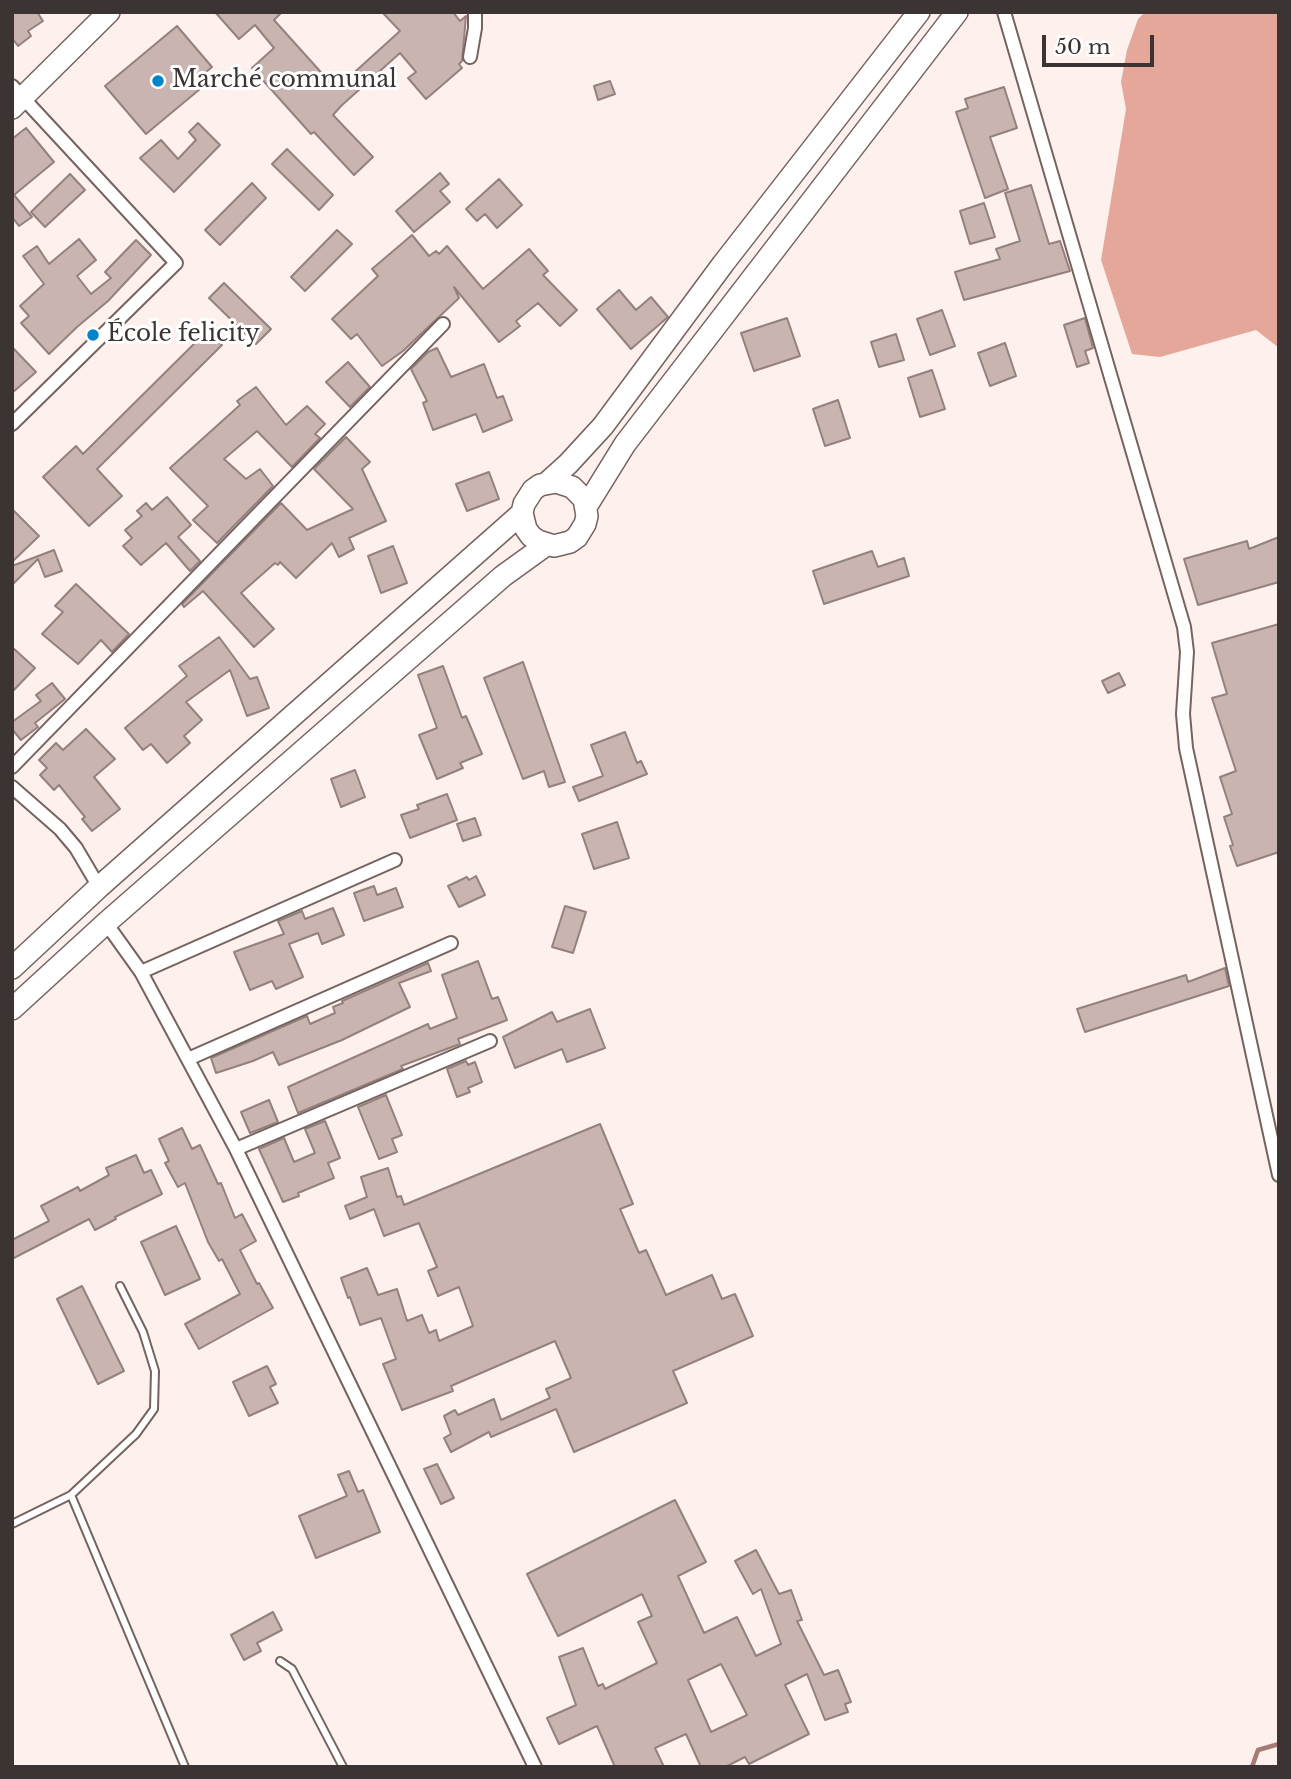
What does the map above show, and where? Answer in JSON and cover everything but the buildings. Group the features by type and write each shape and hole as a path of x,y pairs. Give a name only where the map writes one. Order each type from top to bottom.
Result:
{"main road":[{"path":"16,97 109,12"},
{"path":"12,968 99,887 522,513 527,497 533,490 548,482 568,464 604,426 723,264 919,12"},
{"path":"586,508 625,444 957,12"},
{"path":"522,513 526,529 546,545 562,545 577,537 585,524 584,499 572,487 548,482"},
{"path":"12,1009 106,922 503,576 546,545"}],"street":[{"path":"470,57 475,12"},
{"path":"1004,12 1184,627 1187,652 1183,714 1186,748 1279,1175"},
{"path":"12,424 176,262 16,97"},
{"path":"12,767 443,324"},
{"path":"12,787 60,829 76,848 99,887"},
{"path":"141,972 395,860"},
{"path":"106,922 141,972 236,1149 535,1767"},
{"path":"188,1059 451,943"},
{"path":"236,1149 490,1041"}],"lane":[{"path":"12,1524 71,1495 136,1434 153,1409 155,1371 143,1332 120,1286"},
{"path":"71,1495 185,1767"},
{"path":"280,1661 292,1669 343,1767"}],"shaded area":[{"path":"1145,12 1279,12 1279,348 1256,330 1160,357 1132,354 1101,260 1126,109 1121,82 1127,50 1138,19"}],"waterway":[{"path":"1252,1767 1258,1750 1279,1744"}],"place":[{"name":"Marché communal","path":"158,81"},
{"name":"École felicity","path":"93,335"}]}
